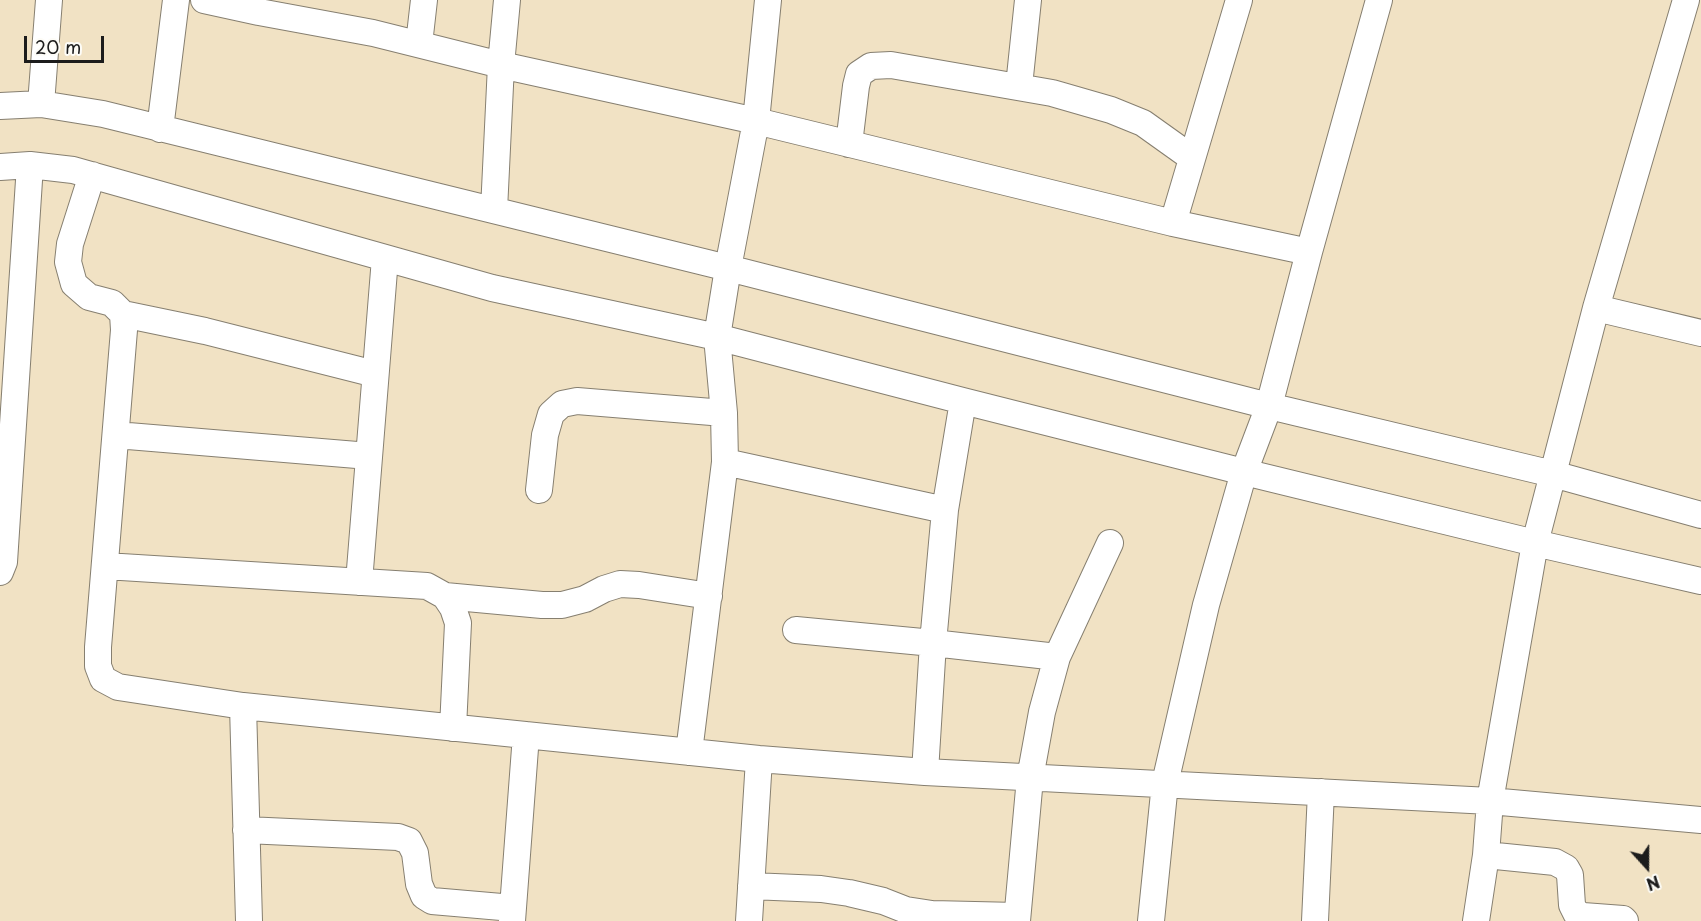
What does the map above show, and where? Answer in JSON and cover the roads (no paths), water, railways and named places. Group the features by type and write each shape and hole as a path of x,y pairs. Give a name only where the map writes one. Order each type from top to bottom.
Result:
{"street":[{"path":"41,104 49,0"},
{"path":"160,129 176,0"},
{"path":"204,0 294,9 373,33 501,65 756,121 1173,224 1309,252"},
{"path":"419,44 424,0"},
{"path":"494,210 501,65 507,0"},
{"path":"689,752 724,462 724,414 717,337 756,121 768,0"},
{"path":"1019,86 1028,0"},
{"path":"1173,224 1239,0"},
{"path":"1151,921 1166,783 1206,605 1244,471 1269,406 1379,0"},
{"path":"1476,921 1486,855 1490,801 1536,543 1596,308 1686,0"},
{"path":"849,144 856,86 860,74 872,66 891,65 1019,86 1111,110 1143,123 1192,158"},
{"path":"0,106 41,104 103,114 728,268 1269,406 1553,474 1701,515"},
{"path":"0,572 4,562 30,165"},
{"path":"0,167 30,165 73,170 492,288 717,337 1244,471 1701,581"},
{"path":"92,175 70,244 68,262 74,284 88,297 112,303 123,314 205,331 375,374"},
{"path":"359,582 385,258"},
{"path":"1596,308 1701,333"},
{"path":"123,314 124,330 98,647 98,666 103,679 118,687 243,706 759,759 925,772 1490,801 1701,820"},
{"path":"539,490 544,435 551,414 562,404 577,401 724,414"},
{"path":"925,772 933,643 945,510 963,401"},
{"path":"116,435 369,456"},
{"path":"724,462 945,510"},
{"path":"752,886 821,889 849,893 894,913 906,910 932,914 1017,918 1030,778 1042,712 1057,657 1110,543"},
{"path":"105,566 427,586 445,596 542,605 562,605 585,599 620,584 708,596"},
{"path":"445,596 453,608 458,623 453,728"},
{"path":"796,630 1057,657"},
{"path":"243,706 249,921"},
{"path":"246,830 398,837 409,841 415,853 419,884 424,896 432,901 513,914 526,735"},
{"path":"749,921 759,759"},
{"path":"1315,921 1321,792"},
{"path":"1486,855 1555,862 1566,868 1570,875 1572,905 1575,913 1625,921"}]}
